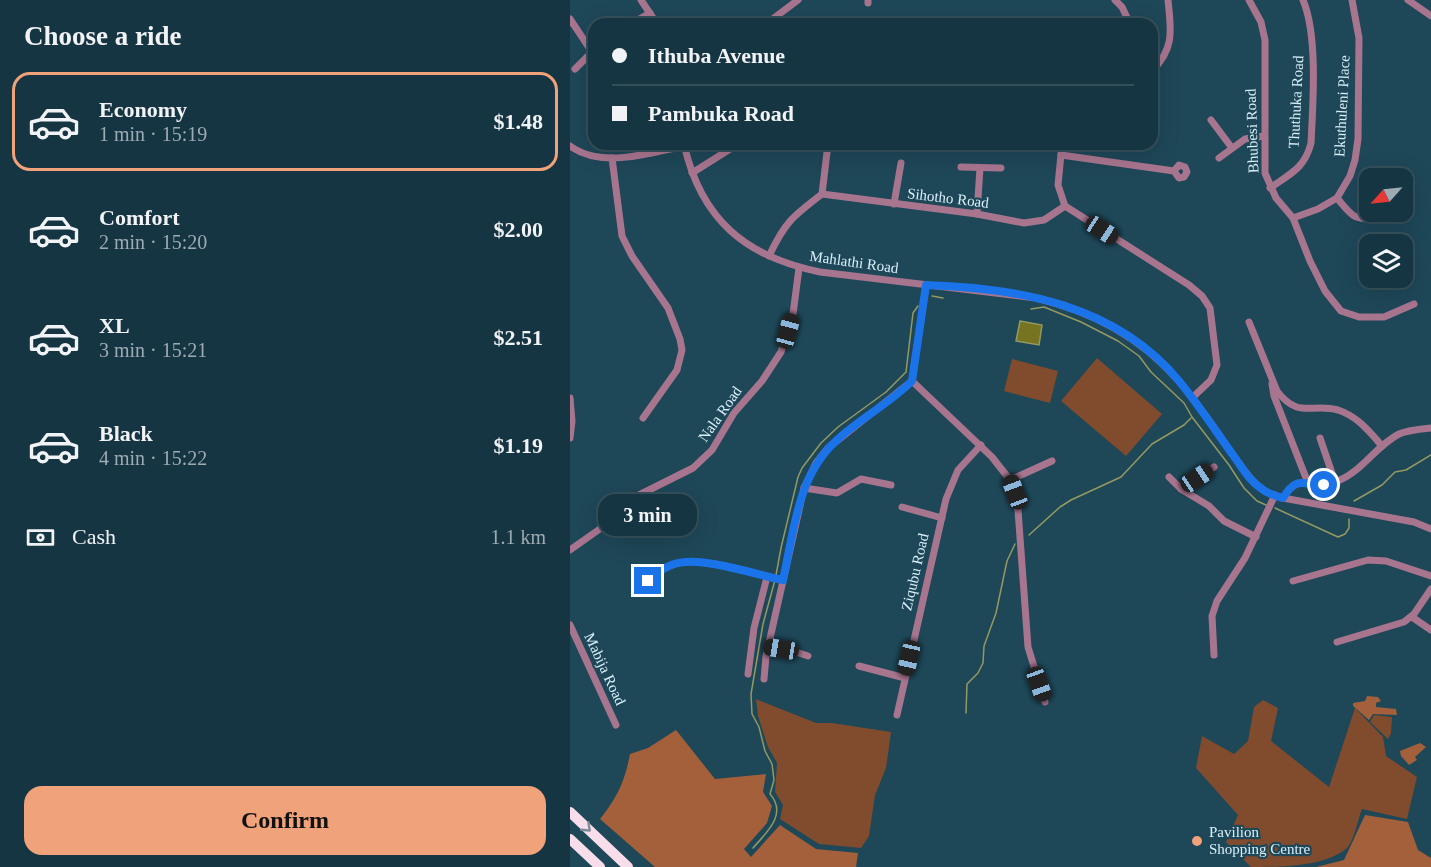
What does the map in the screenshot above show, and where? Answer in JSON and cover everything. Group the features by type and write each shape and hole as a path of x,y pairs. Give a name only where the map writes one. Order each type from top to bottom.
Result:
{"highway":[{"path":"570,812 628,867"},
{"path":"570,839 600,867"}],"street":[{"path":"641,0 653,18"},
{"path":"774,18 798,0"},
{"path":"1114,0 1122,8 1127,18"},
{"path":"1158,63 1171,42 1168,0"},
{"name":"Bhubesi Road","path":"1249,0 1261,22 1265,40 1264,165 1270,188 1293,218 1325,291 1341,311 1359,317 1388,316 1414,304"},
{"name":"Thuthuka Road","path":"1270,188 1301,165 1311,143 1312,37 1309,14 1303,0"},
{"name":"Ekuthuleni Place","path":"1337,198 1350,176 1358,139 1359,38 1352,0"},
{"path":"1408,0 1431,16"},
{"path":"641,18 650,13"},
{"path":"570,19 588,44"},
{"path":"575,69 588,56"},
{"path":"1211,120 1232,148"},
{"path":"1219,158 1250,137 1264,136"},
{"path":"570,146 588,155 612,158 656,150"},
{"name":"Mahlathi Road","path":"685,150 692,173 708,204 728,229 748,246 799,268 1036,298 1067,305 1100,318 1143,346 1171,373 1247,474 1263,490 1283,498 1414,522 1431,529"},
{"path":"692,173 728,150"},
{"path":"769,256 784,227 822,194 827,150"},
{"path":"1061,150 1058,185 1065,206 1190,285 1206,302 1213,321 1216,371 1206,386 1192,398"},
{"path":"1060,155 1174,171"},
{"path":"612,158 622,236 632,256 668,308 676,325 682,350 677,370 643,418"},
{"path":"894,204 901,163"},
{"path":"961,167 1001,168"},
{"path":"977,214 980,168"},
{"name":"Sihotho Road","path":"822,194 977,214 1024,223 1036,223 1051,217 1065,206"},
{"path":"1293,218 1318,209 1337,198 1356,219 1359,219"},
{"name":"Nala Road","path":"570,550 604,526 639,495 693,468 712,450 734,413 762,381 781,352 793,314 799,268"},
{"path":"764,679 782,580 804,488 816,463 828,448 912,381 926,285"},
{"path":"1249,322 1277,391 1288,403 1305,410 1334,409 1349,415 1359,421 1382,446"},
{"path":"1272,380 1274,396 1308,483"},
{"path":"912,381 1000,465 1010,480 1018,510 1028,647 1045,702"},
{"path":"570,398 572,421 570,438"},
{"path":"1283,498 1292,485 1308,483 1324,485 1335,482 1352,472 1382,446 1402,433 1431,428"},
{"path":"1320,438 1335,482"},
{"name":"Ziqubu Road","path":"897,715 952,482 958,470 981,446"},
{"path":"1010,480 1052,461"},
{"path":"1181,489 1214,467"},
{"path":"1169,477 1181,489 1209,506 1231,526 1256,537"},
{"path":"804,488 837,493 861,479 891,485"},
{"path":"1214,656 1212,616 1217,601 1245,558 1275,495"},
{"path":"902,507 942,518"},
{"path":"1293,581 1368,560 1386,561 1431,576"},
{"path":"648,581 658,572 686,561 782,580"},
{"path":"747,674 754,628 769,577"},
{"path":"1337,642 1397,626 1412,617 1431,590"},
{"path":"1412,617 1431,630"},
{"name":"Mabija Road","path":"570,625 616,725"},
{"path":"768,647 808,656"},
{"path":"859,666 905,678"}],"shaded area":[{"path":"1020,321 1042,325 1039,345 1016,341"},
{"path":"1097,358 1162,414 1126,456 1061,401"},
{"path":"1012,359 1058,371 1050,403 1004,391"},
{"path":"1367,696 1378,697 1381,701 1376,703 1376,707 1396,709 1397,715 1373,714 1369,720 1353,706 1353,703 1365,701"},
{"path":"756,699 816,723 832,723 891,732 886,768 875,795 869,836 861,848 819,844 780,819 783,805 775,792 777,763 768,747 758,716"},
{"path":"1263,700 1278,708 1271,741 1329,787 1355,708 1383,737 1386,756 1417,777 1407,819 1362,809 1349,845 1338,854 1302,865 1251,867 1226,842 1238,815 1196,768 1202,736 1234,754 1248,741 1254,707"},
{"path":"1374,715 1392,717 1391,733 1388,739 1370,722"},
{"path":"676,730 715,779 766,774 763,792 772,806 767,823 744,849 751,857 780,825 816,849 858,853 856,867 655,867 600,819 620,789 630,754 648,748"},
{"path":"1420,743 1426,747 1415,757 1417,760 1409,765 1401,756 1400,751"},
{"path":"1365,815 1408,822 1418,850 1431,858 1431,867 1316,867 1344,860"}],"waterway":[{"path":"932,296 943,298"},
{"path":"776,575 802,468 821,443 838,427 886,392 906,372 913,313 918,306"},
{"path":"1031,309 1044,307 1081,322 1118,341 1139,356 1151,372 1184,403 1244,488 1257,501 1266,505"},
{"path":"1029,535 1071,500 1121,477 1152,444 1184,425 1191,418"},
{"path":"1354,501 1382,485 1395,472 1406,470 1431,455"},
{"path":"1275,508 1338,537 1345,534 1349,528 1349,519"},
{"path":"966,713 967,684 978,673 983,663 984,646 996,613 1007,561 1015,544"},
{"path":"753,848 773,823 777,809 770,794 774,780 772,764 752,714 751,694 763,624 775,580"}],"place":[{"name":"Pavilion Shopping Centre","path":"1197,841"}],"route":[{"path":"648,581 658,572 686,561 783,580 804,488 816,463 837,439 912,381 926,285 945,285 1036,298 1067,305 1100,318 1143,346 1160,361 1192,398 1247,474 1263,490 1283,498 1292,485 1301,482 1324,485"}]}
